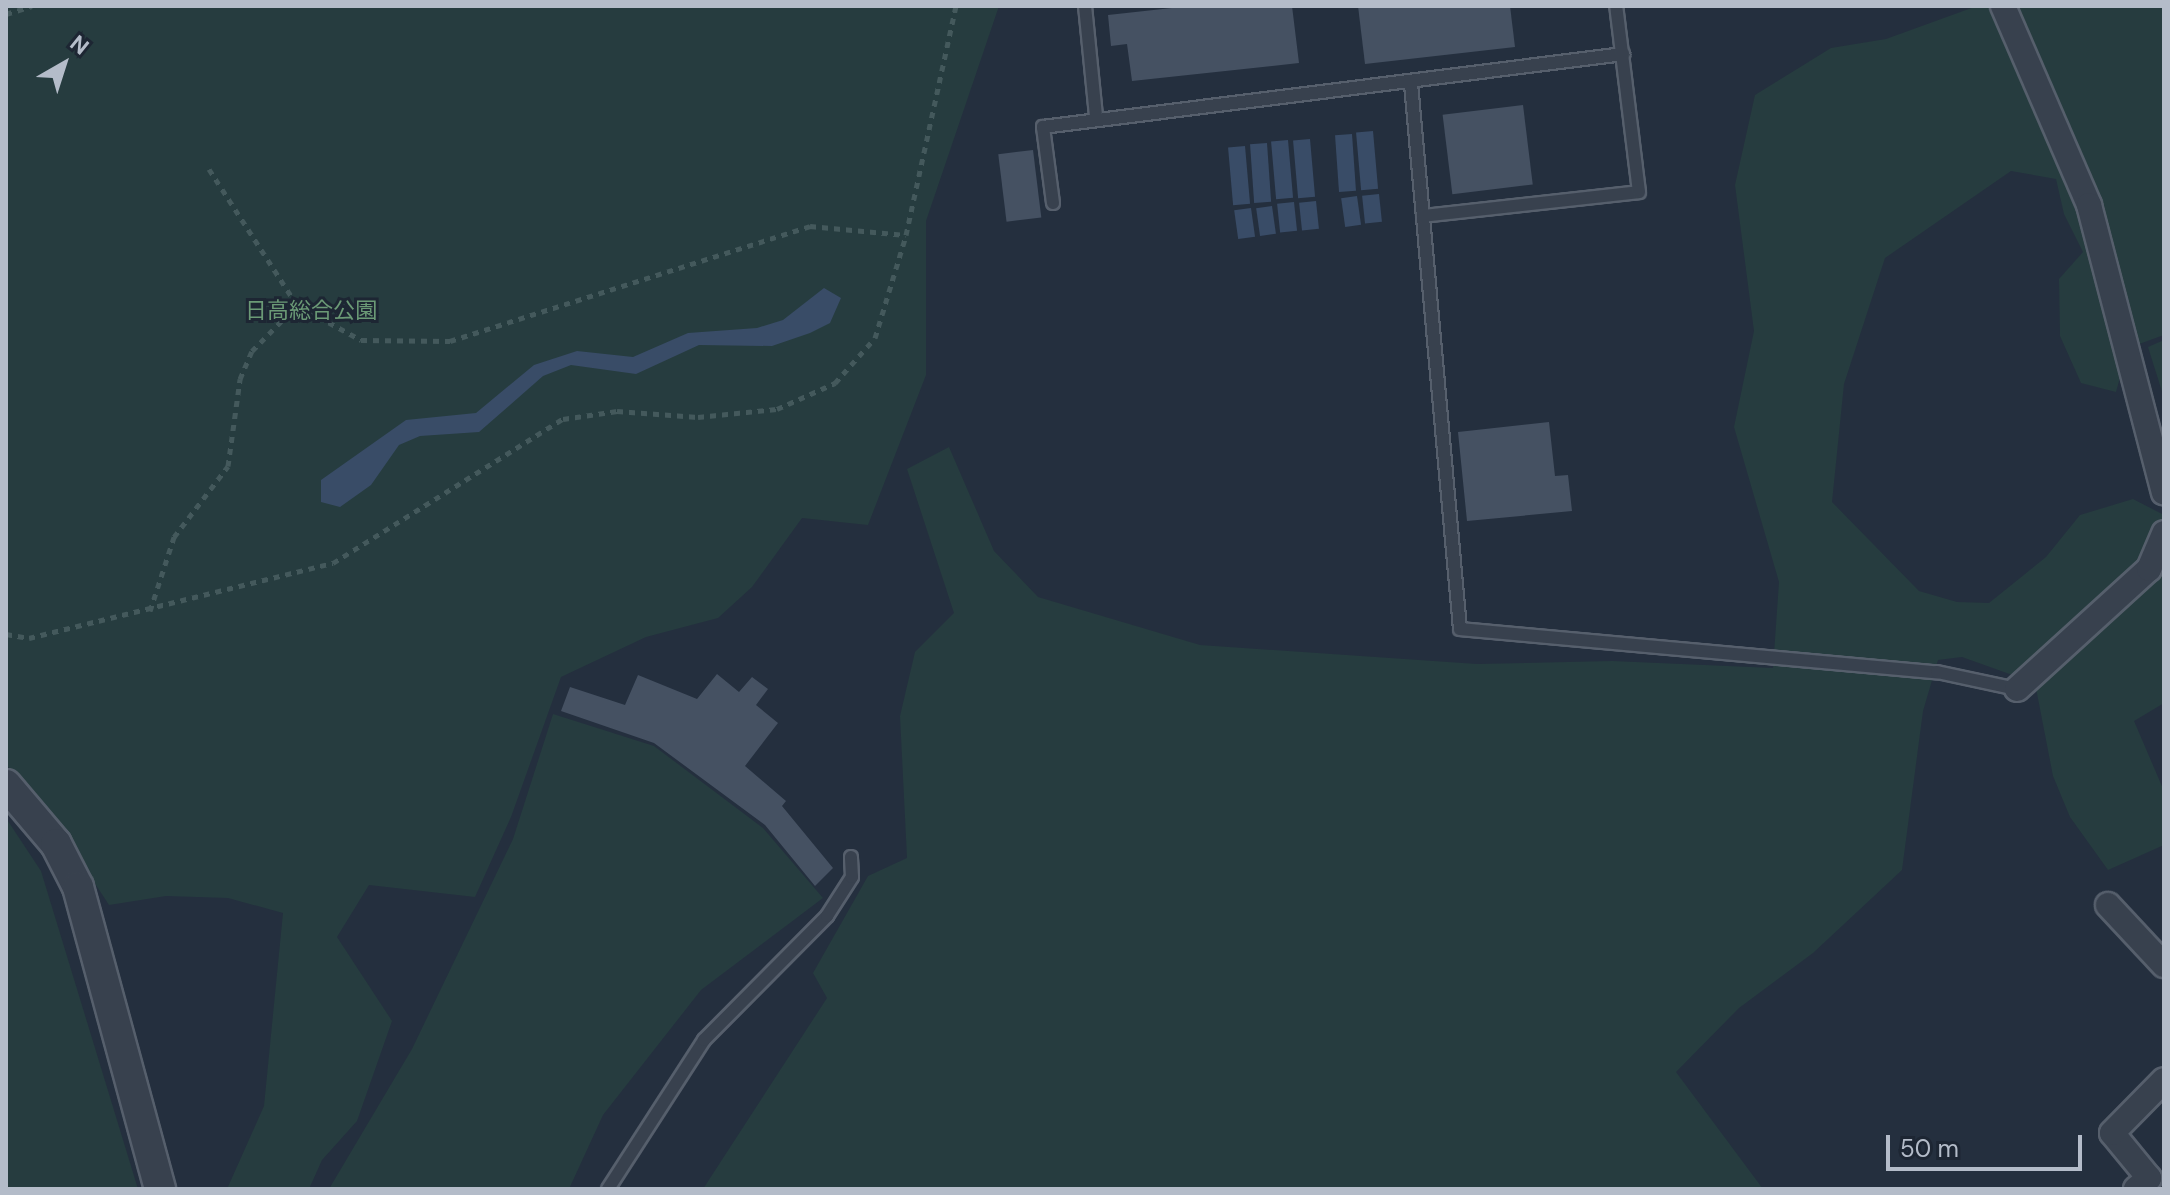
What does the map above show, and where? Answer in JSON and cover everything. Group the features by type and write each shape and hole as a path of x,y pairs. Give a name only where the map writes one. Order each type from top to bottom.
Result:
{"street":[{"path":"2003,6 2089,205 2164,492"},
{"path":"2017,689 2149,569 2164,533"},
{"path":"6,785 56,844 78,887 160,1189"},
{"path":"2108,905 2164,965"},
{"path":"2136,1189 2149,1178 2112,1133 2164,1080"}],"lane":[{"path":"1085,6 1096,117"},
{"path":"1423,216 1639,192 1616,6"},
{"path":"1053,203 1043,127 1096,117 1411,84 1623,54"},
{"path":"1411,84 1460,629 1937,672 2017,689"},
{"path":"608,1189 704,1040 827,916 852,877 851,857"}],"path":[{"path":"6,14 16,15 32,6"},
{"path":"6,634 29,638 150,611 333,563 563,419 617,411 698,417 777,409 835,383 875,338 906,235 956,6"},
{"path":"209,169 297,305 361,340 450,341 810,226 906,235"},
{"path":"150,611 174,537 228,466 240,379 252,351 297,305"}],"green space":[{"name":"日高総合公園","path":"6,6 999,6 926,221 926,375 868,525 802,518 752,587 718,618 646,637 561,677 511,817 475,897 369,885 337,937 392,1021 357,1121 322,1160 309,1189 227,1189 264,1106 283,913 228,898 166,896 109,905 35,792 6,765"},
{"path":"1977,6 2164,6 2164,335 2128,348 2116,392 2081,383 2060,336 2059,279 2083,252 2064,214 2056,179 2011,171 1885,258 1844,384 1832,502 1919,591 1957,602 1989,603 2046,557 2080,515 2133,499 2164,515 2164,703 2134,721 2164,791 2164,845 2108,870 2070,817 2053,776 2035,683 1962,657 1938,660 1923,711 1902,870 1813,953 1739,1008 1676,1072 1763,1189 703,1189 827,998 813,973 868,876 907,858 900,716 915,652 954,613 907,469 949,447 994,551 1038,597 1200,645 1477,664 1612,661 1773,668 1779,582 1734,427 1754,331 1735,185 1755,95 1831,48 1886,39"},
{"path":"2164,340 2164,398 2148,347"},
{"path":"553,714 654,746 763,828 823,898 701,990 603,1115 569,1189 329,1189 412,1049 513,839"},
{"path":"6,818 41,871 138,1189 6,1189"}],"water":[{"path":"1373,131 1378,189 1361,190 1356,132"},
{"path":"1352,134 1356,191 1339,192 1335,135"},
{"path":"1310,139 1315,197 1298,198 1293,140"},
{"path":"1288,140 1293,198 1276,199 1271,141"},
{"path":"1267,143 1271,202 1254,203 1250,144"},
{"path":"1245,146 1250,204 1233,205 1228,147"},
{"path":"1379,194 1382,222 1365,224 1362,196"},
{"path":"1357,196 1361,225 1345,227 1341,198"},
{"path":"1316,201 1319,229 1302,231 1299,203"},
{"path":"1294,202 1297,231 1280,233 1277,204"},
{"path":"1272,206 1276,234 1260,236 1256,208"},
{"path":"1251,208 1255,237 1238,239 1234,210"},
{"path":"824,288 841,298 830,323 810,333 772,346 699,345 636,374 571,365 543,376 479,432 420,436 399,445 371,485 340,507 321,502 321,480 406,420 476,413 534,365 577,351 633,357 688,333 757,328 783,320"}],"building":[{"path":"1190,6 1292,6 1299,63 1132,81 1127,44 1111,46 1108,15"},
{"path":"1358,6 1510,6 1515,47 1365,64"},
{"path":"1523,105 1533,184 1452,194 1443,115"},
{"path":"1033,150 1041,217 1007,222 998,154"},
{"path":"1549,422 1555,476 1568,475 1572,511 1467,521 1458,432"},
{"path":"717,674 739,692 752,677 768,689 756,705 778,723 745,766 786,801 782,806 833,868 815,886 765,825 654,743 561,711 570,687 625,705 638,675 697,699"}]}
